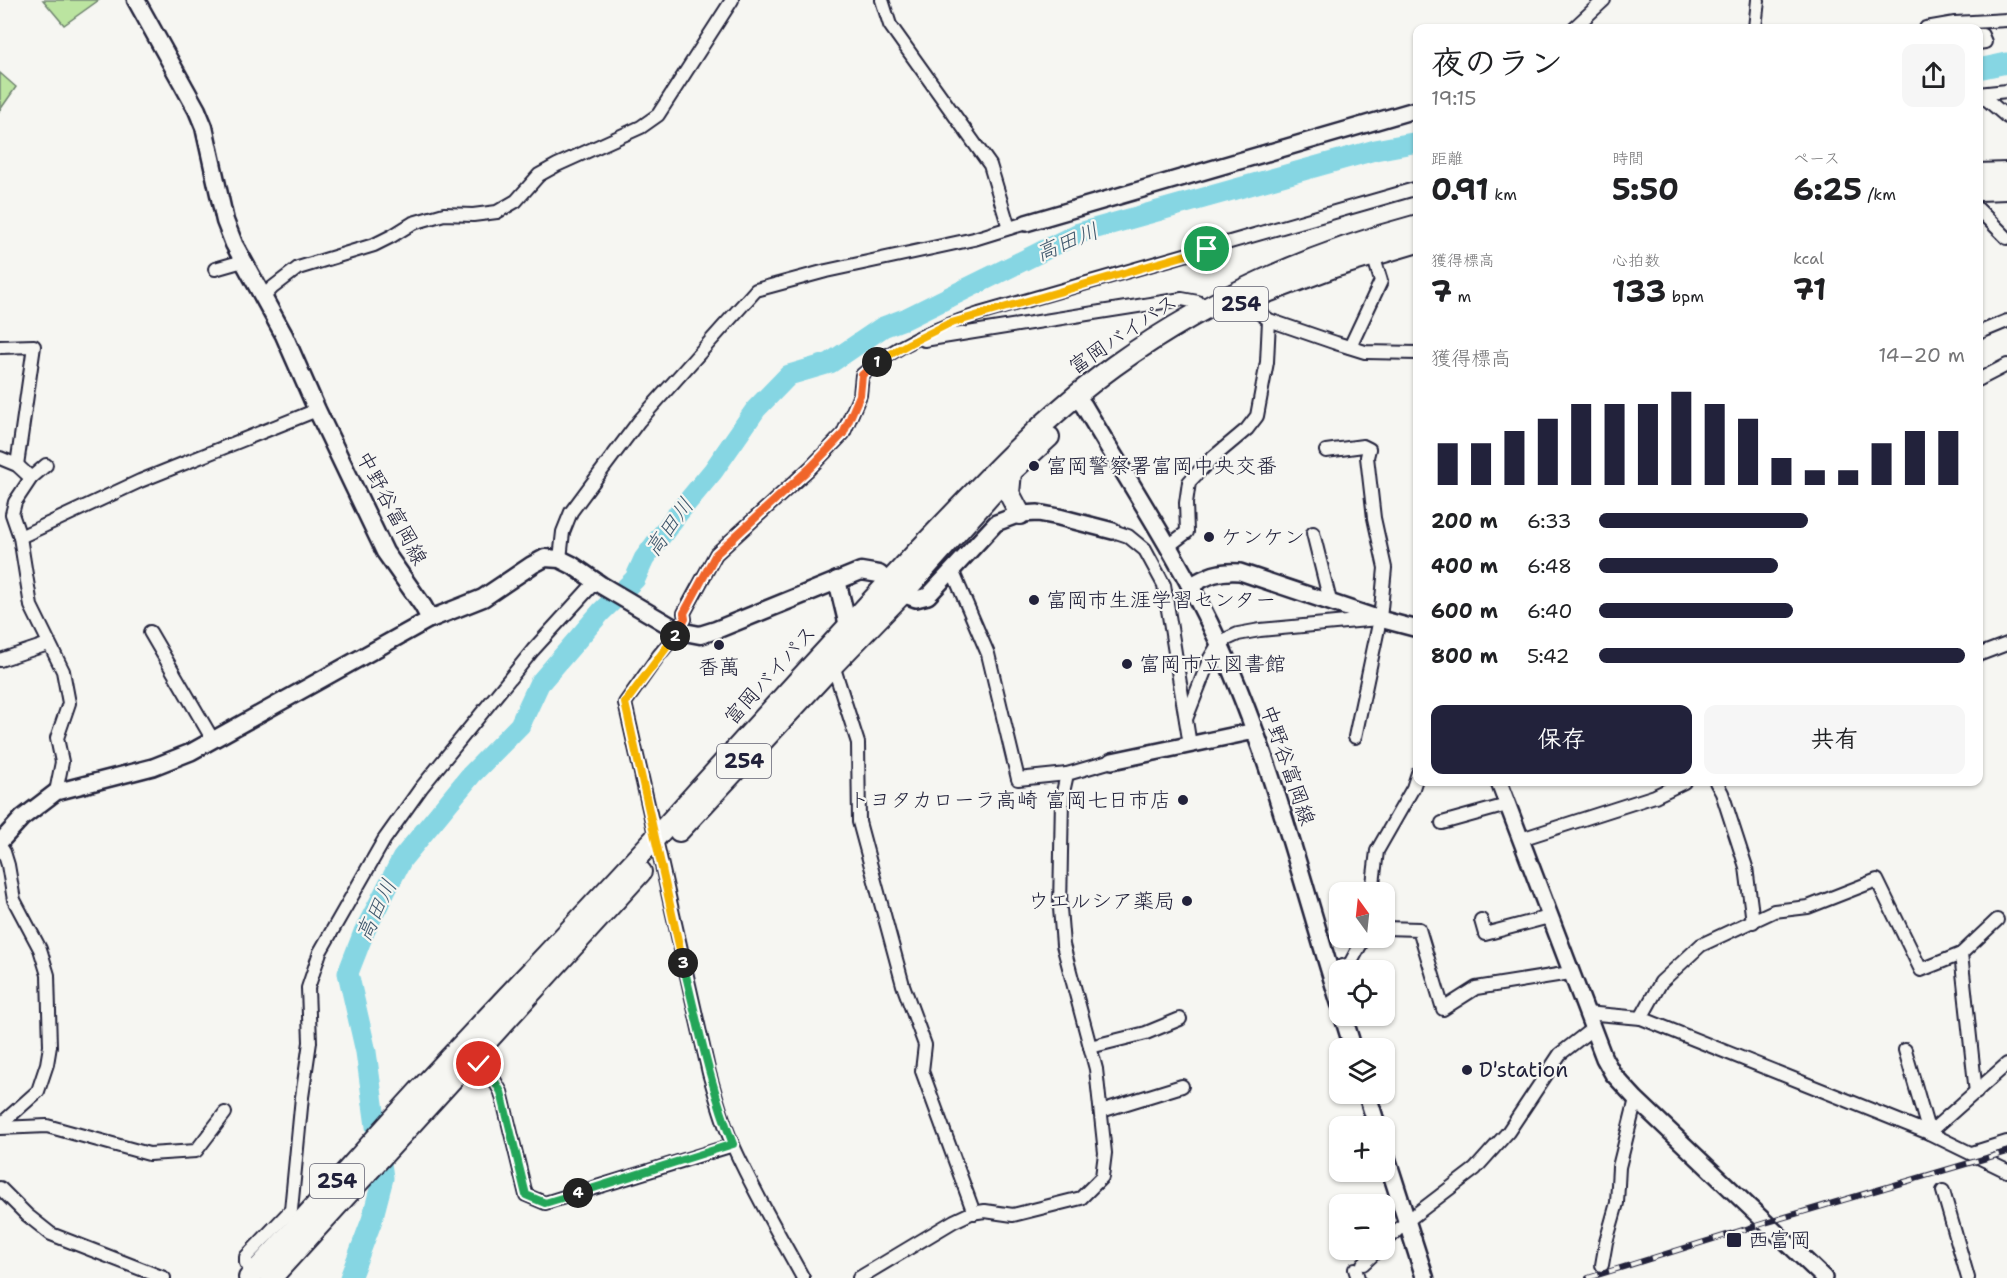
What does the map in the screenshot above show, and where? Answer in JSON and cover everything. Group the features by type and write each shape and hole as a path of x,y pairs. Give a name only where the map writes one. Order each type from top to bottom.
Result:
{"highway":[{"path":"1983,174 2007,173"},
{"path":"1983,190 2007,189"},
{"name":"富岡バイパス","path":"261,1275 411,1124 472,1058 848,626 896,588 1080,401 1131,355 1244,288 1350,245 1413,226"},
{"name":"富岡バイパス","path":"261,1275 414,1096 833,665 1002,462 1080,401 1205,323 1250,300 1306,277 1413,243"},
{"path":"1011,472 1009,493 1020,514"}],"main road":[{"name":"中野谷富岡線","path":"136,0 197,110 204,127 225,221 243,261 285,334 317,410 385,552 430,619"},
{"name":"中野谷富岡線","path":"1080,401 1190,586 1219,644 1268,767 1329,970"},
{"path":"430,619 483,598 545,558 560,559 678,630 700,635 855,573 869,571 879,574 896,588"},
{"path":"837,580 848,626"},
{"path":"1394,1182 1425,1278"}],"street":[{"path":"264,297 298,268 374,245 413,223 444,214 473,215 497,212 516,201 539,175 641,128 658,115 732,0"},
{"path":"882,0 890,25 990,165 1009,228"},
{"path":"1578,24 1604,0"},
{"path":"1755,24 1758,0"},
{"path":"1970,24 2007,20"},
{"path":"1983,93 2007,91"},
{"path":"1983,96 2007,117"},
{"path":"560,559 563,532 571,512 639,421 756,290 826,271 974,239 1413,110"},
{"path":"802,1278 722,1118 709,1073 625,703 685,619 684,613 716,554 810,468 843,434 860,395 862,375 879,360 948,324 979,314 1413,189"},
{"path":"1983,214 2007,238"},
{"path":"1350,347 1380,281 1373,255"},
{"path":"215,269 243,261"},
{"path":"910,343 1182,298 1198,302 1204,310"},
{"path":"1250,300 1257,311 1269,320 1365,352 1413,353"},
{"path":"1167,547 1187,532 1186,503 1190,482 1210,460 1247,429 1257,416 1267,362 1269,320"},
{"path":"1983,331 2007,321"},
{"path":"0,346 34,346 16,465"},
{"path":"1983,377 2007,365"},
{"path":"20,537 140,481 317,410"},
{"path":"1326,451 1363,446 1369,449 1367,457 1374,518 1385,568 1380,619 1355,737"},
{"path":"0,458 16,465 31,478"},
{"path":"45,465 31,478 15,502 12,514 20,537 31,606 63,671 69,703 57,738 62,762 56,792"},
{"path":"896,588 916,599 928,596 996,524 1020,514 1038,513 1059,517 1128,536 1145,550 1161,576 1167,599 1190,745"},
{"path":"1313,533 1330,601"},
{"path":"952,570 988,654 1018,779 1067,774 1112,761 1255,731"},
{"path":"1190,586 1211,574 1240,572 1380,619 1413,628"},
{"path":"261,1275 246,1263 246,1257 291,1210 310,1042 308,988 320,952 384,840 421,788 533,650 598,583"},
{"path":"0,1127 38,1091 50,1046 48,975 40,949 14,900 4,852 0,844 22,818 56,792 153,766 191,752 430,619"},
{"path":"1186,720 1210,658 1219,644 1238,634 1380,619"},
{"path":"150,632 213,740"},
{"path":"0,660 48,644"},
{"path":"1983,653 2007,644"},
{"path":"833,665 858,743 859,822 903,985 924,1044 922,1071 974,1213"},
{"path":"859,1278 954,1221 985,1211 1013,1215 1081,1198 1102,1177 1106,1153 1096,1069 1063,945 1060,908 1062,808 1067,774"},
{"path":"1373,882 1377,851 1414,786"},
{"path":"1501,786 1570,973 1604,1058 1613,1074 1636,1099 1824,1278"},
{"path":"1521,839 1655,796 1676,786"},
{"path":"1718,786 1746,867 1753,922"},
{"path":"1442,823 1508,805"},
{"path":"1641,1018 1661,982 1701,945 1774,911 1808,906 1877,880 1921,970 1961,954 1997,920"},
{"path":"1481,920 1485,934 1550,917"},
{"path":"1395,928 1419,929 1443,1009 1476,988 1570,973"},
{"path":"1961,954 1977,1093"},
{"path":"1586,1013 1641,1018 1929,1133 2007,1171"},
{"path":"1090,1047 1146,1033 1180,1019"},
{"path":"1395,1232 1475,1169 1508,1132 1560,1054 1592,1029"},
{"path":"1905,1050 1929,1133"},
{"path":"472,1058 493,1078 501,1092 526,1195 545,1203 733,1144"},
{"path":"1929,1133 1977,1093 2007,1064"},
{"path":"1101,1111 1182,1086"},
{"path":"1602,1265 1617,1203 1619,1167 1636,1099"},
{"path":"0,1127 47,1126 149,1154 196,1150 225,1113"},
{"path":"1972,1153 2007,1142"},
{"path":"0,1188 27,1215 51,1234 164,1278"},
{"path":"1943,1191 1968,1278"}],"green space":[{"path":"43,0 99,0 64,25"},
{"path":"0,73 16,87 0,110"}],"waterway":[{"name":"高田川","path":"1983,68 2007,63"},
{"name":"高田川","path":"350,1278 372,1220 383,1178 366,1052 348,973 364,932 402,859 471,775 520,725 539,684 601,612 635,579 644,559 713,471 756,409 789,375 830,363 883,327 907,318 1079,233 1375,150 1413,143"}],"railway":[{"path":"1588,1278 2007,1152"}],"place":[{"name":"富岡警察署富岡中央交番","path":"1034,466"},
{"name":"ケンケン","path":"1209,537"},
{"name":"富岡市生涯学習センター","path":"1034,600"},
{"name":"香萬","path":"719,645"},
{"name":"富岡市立図書館","path":"1127,664"},
{"name":"トヨタカローラ高崎 富岡七日市店","path":"1183,800"},
{"name":"ウエルシア薬局","path":"1187,901"},
{"name":"D'station","path":"1467,1070"},
{"name":"西富岡","path":"1734,1240"}],"route":[{"path":"479,1064 493,1078 501,1092 526,1195 545,1203 733,1144 722,1118 709,1073 625,703 679,631 685,619 684,613 716,554 810,468 843,434 860,395 862,375 879,360 948,324 1207,249"}]}
